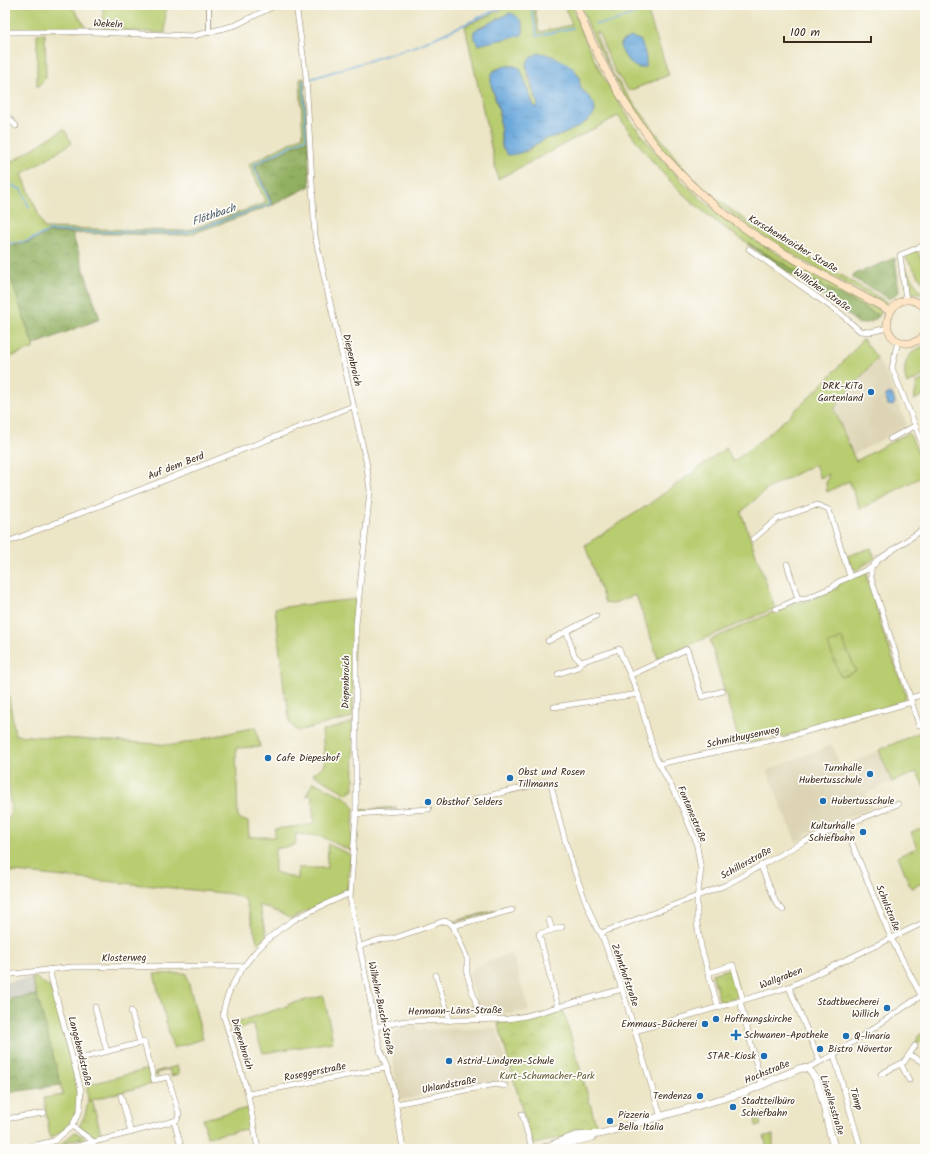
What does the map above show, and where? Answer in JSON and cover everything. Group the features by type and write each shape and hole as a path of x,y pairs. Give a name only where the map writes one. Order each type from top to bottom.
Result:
{"main road":[{"name":"Korschenbroicher Straße","path":"576,5 598,56 622,100 649,138 688,182 724,212 756,235 890,311"},
{"path":"925,308 914,301 906,300 895,305 890,311 887,321 888,328 892,335 898,340 906,343 915,342 925,335"}],"street":[{"path":"209,5 209,33"},
{"name":"Wekeln","path":"5,32 93,32 187,36 209,33 236,25 275,5"},
{"name":"Diepenbroich","path":"296,5 306,76 315,236 366,461 370,490 356,625 356,814"},
{"path":"5,114 16,126"},
{"path":"906,300 900,255 925,245"},
{"name":"Willicher Straße","path":"749,249 842,314 860,331 870,332 888,328"},
{"path":"898,340 892,368 925,450"},
{"name":"Auf dem Berd","path":"5,543 353,406"},
{"path":"890,439 915,426"},
{"path":"753,539 777,519 817,505 828,510 850,577"},
{"path":"776,609 798,599 807,598 871,568 878,560 925,528"},
{"path":"787,564 798,599"},
{"path":"871,568 871,578 919,725"},
{"path":"548,642 596,616"},
{"path":"567,632 574,655 581,662"},
{"name":"Fontanestraße","path":"558,674 578,667 581,662 619,649 626,669 631,675 638,694 659,764 680,803 696,841 701,870 697,898 697,923 718,1007"},
{"path":"631,675 687,649 702,697 723,691"},
{"path":"554,707 638,694"},
{"name":"Schmithuysenweg","path":"659,764 786,737 831,725 911,700 925,694"},
{"name":"Zehnthofstraße","path":"475,799 546,782 551,784 563,837 579,888 597,929 601,933 622,989 661,1117"},
{"name":"Schillerstraße","path":"601,933 697,898 726,885 800,844 844,824 898,804"},
{"path":"350,893 356,814 429,809"},
{"name":"Schulstraße","path":"844,824 891,938 923,995 925,1003"},
{"path":"761,866 776,903 783,910"},
{"name":"Diepenbroich","path":"258,1149 248,1094 223,1014 225,1002 243,966 265,943 291,922 350,893"},
{"name":"Wilhelm-Busch-Straße","path":"350,893 358,946 375,1027 386,1068 392,1081 403,1149"},
{"path":"452,926 512,910"},
{"path":"549,920 552,930"},
{"path":"358,946 378,940 392,939 444,921 449,922 467,958 468,974 480,1020"},
{"name":"Wallgraben","path":"635,1031 789,987 925,922"},
{"path":"558,1007 539,934 562,927"},
{"path":"708,971 733,965 762,1086"},
{"name":"Klosterweg","path":"5,976 49,969 243,966"},
{"name":"Langebendstraße","path":"19,1149 54,1141 72,1126 80,1110 81,1090 49,969"},
{"path":"436,975 450,1021"},
{"path":"789,987 820,1062"},
{"name":"Hermann-Löns-Straße","path":"375,1027 405,1021 480,1020 526,1016 622,989"},
{"name":"Hochstraße","path":"541,1149 575,1136 600,1134 661,1117 762,1086 801,1068 807,1068 834,1055 923,995"},
{"path":"95,1007 107,1052"},
{"path":"131,1011 140,1043"},
{"path":"66,1149 174,1121 177,1120 179,1114 168,1077 154,1080 144,1042 74,1060"},
{"path":"881,1074 901,1064 910,1055 915,1046"},
{"name":"Tömp","path":"834,1055 861,1149"},
{"path":"910,1055 925,1063"},
{"path":"901,1064 909,1080"},
{"name":"Roseggerstraße","path":"248,1094 386,1068"},
{"name":"Linsellesstraße","path":"807,1068 811,1071 816,1082 835,1149"},
{"name":"Uhlandstraße","path":"396,1104 496,1084 505,1086"},
{"path":"121,1096 131,1133"},
{"path":"5,1119 44,1113"},
{"path":"522,1114 532,1149"},
{"path":"174,1121 181,1146"},
{"path":"72,1126 94,1142"},
{"path":"918,1149 925,1145"}],"shaded area":[{"name":"DRK-KiTa Gartenland","path":"877,358 887,375 907,426 853,455 834,409"},
{"name":"Hubertusschule","path":"832,745 841,768 879,750 892,782 865,793 871,808 806,834 805,838 796,842 767,770"},
{"path":"512,952 529,1011 481,1016 469,975 471,969"},
{"path":"32,978 37,995 5,999 5,982"},
{"name":"Astrid-Lindgren-Schule","path":"406,1025 417,1025 417,1030 496,1028 511,1079 402,1100 398,1097 391,1044 393,1033"}],"green space":[{"path":"14,5 71,5 88,30 5,30 5,7"},
{"path":"103,5 166,5 165,33 103,29"},
{"path":"512,5 534,5 539,32 572,25 564,5 572,5 602,74 622,107 644,138 668,166 695,193 724,218 770,250 882,311 879,316 800,275 749,245 725,228 702,210 671,182 647,155 618,116 498,179 465,26","holes":["510,13 524,30 519,36 474,37 475,30","539,53 569,65 579,78 580,87 594,104 562,135 544,139 528,151 508,154 502,147 499,111 491,84 494,70 511,66 520,68 534,107 536,107 538,105 528,77 526,66 529,59"]},
{"path":"581,5 599,5 611,13 632,5 657,5 647,10 669,75 629,91 615,72 598,32 595,33 610,69 586,21"},
{"path":"37,34 45,34 46,78 37,87"},
{"path":"613,75 684,169 700,185 760,230 888,302 885,305 809,264 736,218 716,203 679,169 647,130 633,110"},
{"path":"304,78 308,140 255,166 273,205 188,235 47,233 27,243 5,247 5,166 64,129 72,143 22,174 44,228 186,231 266,203 249,164 303,136 300,79"},
{"path":"308,140 310,186 273,205 255,166"},
{"path":"47,233 72,233 100,319 33,345 5,261 5,247 27,243"},
{"path":"748,243 879,316 871,322 859,324 841,309 747,244"},
{"path":"917,250 925,269 925,285 904,255"},
{"path":"895,258 899,292 890,299 853,278 853,275"},
{"path":"5,261 34,348 5,359"},
{"path":"905,268 922,294 908,292"},
{"path":"863,339 877,358 834,409 853,455 856,461 908,433 910,434 925,470 925,475 860,509 849,481 827,492 826,483 829,474 820,478 815,464 767,489 741,512 775,608 658,659 636,595 611,604 605,603 585,545 648,505 726,448 733,462 768,434 818,389"},
{"path":"925,346 925,375 907,384 905,378 905,366 907,360 913,352"},
{"path":"925,378 925,394 914,400 917,383"},
{"path":"871,548 875,558 857,570 851,568 847,556"},
{"path":"867,571 867,580 880,619 879,621 906,695 903,702 785,736 773,738 772,733 765,735 761,741 740,745 710,640 798,601 802,603 838,588 837,584"},
{"path":"357,599 354,624 353,717 298,731 294,729 290,721 287,698 285,698 275,608"},
{"path":"842,638 856,671 841,677 828,644"},
{"path":"5,671 15,735 175,745 256,727 260,747 236,748 238,818 248,822 249,837 275,837 275,829 314,824 312,795 306,796 313,782 345,797 353,805 354,810 351,851 320,836 296,834 295,845 275,849 275,872 298,879 298,868 327,868 328,844 351,855 347,890 291,919 278,912 259,905 267,936 258,944 245,899 232,894 5,871 5,826 11,813 5,739"},
{"path":"353,722 354,790 350,790 347,794 313,774 325,765 322,731"},
{"path":"925,730 925,789 917,772 892,782 879,750"},
{"path":"397,807 396,809 358,812 358,810"},
{"path":"925,827 925,882 911,888 898,856 917,848 911,832"},
{"path":"514,905 508,907 509,909 505,910 504,908 493,911 493,913 456,922 456,924 452,922"},
{"path":"732,968 740,996 720,1002 712,974"},
{"path":"186,973 203,1039 173,1048 154,974"},
{"path":"32,978 37,978 42,983 48,985 54,997 77,1085 78,1107 74,1117 64,1130 50,1138 44,1098 63,1095"},
{"path":"37,995 61,1085 5,1093 5,999"},
{"path":"324,996 333,1042 263,1053 253,1024 232,1031 230,1024 288,1006 288,1004"},
{"name":"Kurt-Schumacher-Park","path":"563,1009 597,1128 532,1145 498,1023 531,1018"},
{"path":"922,1033 925,1033 925,1044 920,1041 917,1046 915,1044 918,1038 917,1037"},
{"path":"177,1066 179,1074 171,1076 169,1069 157,1073 158,1077 156,1076 155,1072"},
{"path":"148,1069 152,1084 88,1101 87,1085"},
{"path":"92,1100 102,1137 97,1138 79,1127 85,1115 88,1101"},
{"path":"248,1108 251,1128 207,1137 203,1119"},
{"path":"755,1109 756,1110 761,1125 756,1126"},
{"path":"75,1132 84,1137 85,1141 81,1142 80,1138 66,1142 67,1146 55,1149"},
{"path":"773,1135 773,1149 767,1149 764,1136"}],"water":[{"path":"599,5 632,5 623,10 610,12"},
{"path":"510,13 517,16 523,24 522,35 478,45 473,34 475,30"},
{"path":"631,37 640,40 646,57 645,67 639,68 632,64 623,53 620,46 622,41"},
{"path":"539,53 550,55 562,60 576,72 579,77 581,88 591,99 595,111 586,122 570,131 545,139 518,154 508,155 502,147 499,111 491,84 491,74 497,69 505,66 520,68 534,106 536,107 538,105 526,64 530,58"},
{"path":"889,393 892,394 895,402 893,406 888,405 885,396"}],"waterway":[{"name":"Flöthbach","path":"310,79 419,45 507,5"},
{"name":"Flöthbach","path":"531,5 537,36 573,28"},
{"name":"Flöthbach","path":"595,24 614,22 651,5"},
{"name":"Flöthbach","path":"5,244 28,241 49,231 186,233 271,204 253,165 306,138 304,81"},
{"path":"5,182 22,190 29,207"}],"place":[{"name":"DRK-KiTa Gartenland","path":"871,392"},
{"name":"Cafe Diepeshof","path":"268,758"},
{"name":"Turnhalle Hubertusschule","path":"870,774"},
{"name":"Obst und Rosen Tillmanns","path":"510,778"},
{"name":"Hubertusschule","path":"823,801"},
{"name":"Obsthof Selders","path":"428,802"},
{"name":"Kulturhalle Schiefbahn","path":"863,832"},
{"name":"Stadtbuecherei Willich","path":"887,1008"},
{"name":"Hoffnungskirche","path":"716,1019"},
{"name":"Emmaus-Bücherei","path":"705,1024"},
{"name":"Schwanen-Apotheke","path":"736,1035"},
{"name":"Q-linaria","path":"846,1036"},
{"name":"Bistro Növertor","path":"820,1049"},
{"name":"STAR-Kiosk","path":"764,1056"},
{"name":"Astrid-Lindgren-Schule","path":"449,1061"},
{"name":"Tendenza","path":"700,1096"},
{"name":"Stadtteilbüro Schiefbahn","path":"733,1107"},
{"name":"Pizzeria Bella Italia","path":"610,1121"}]}
